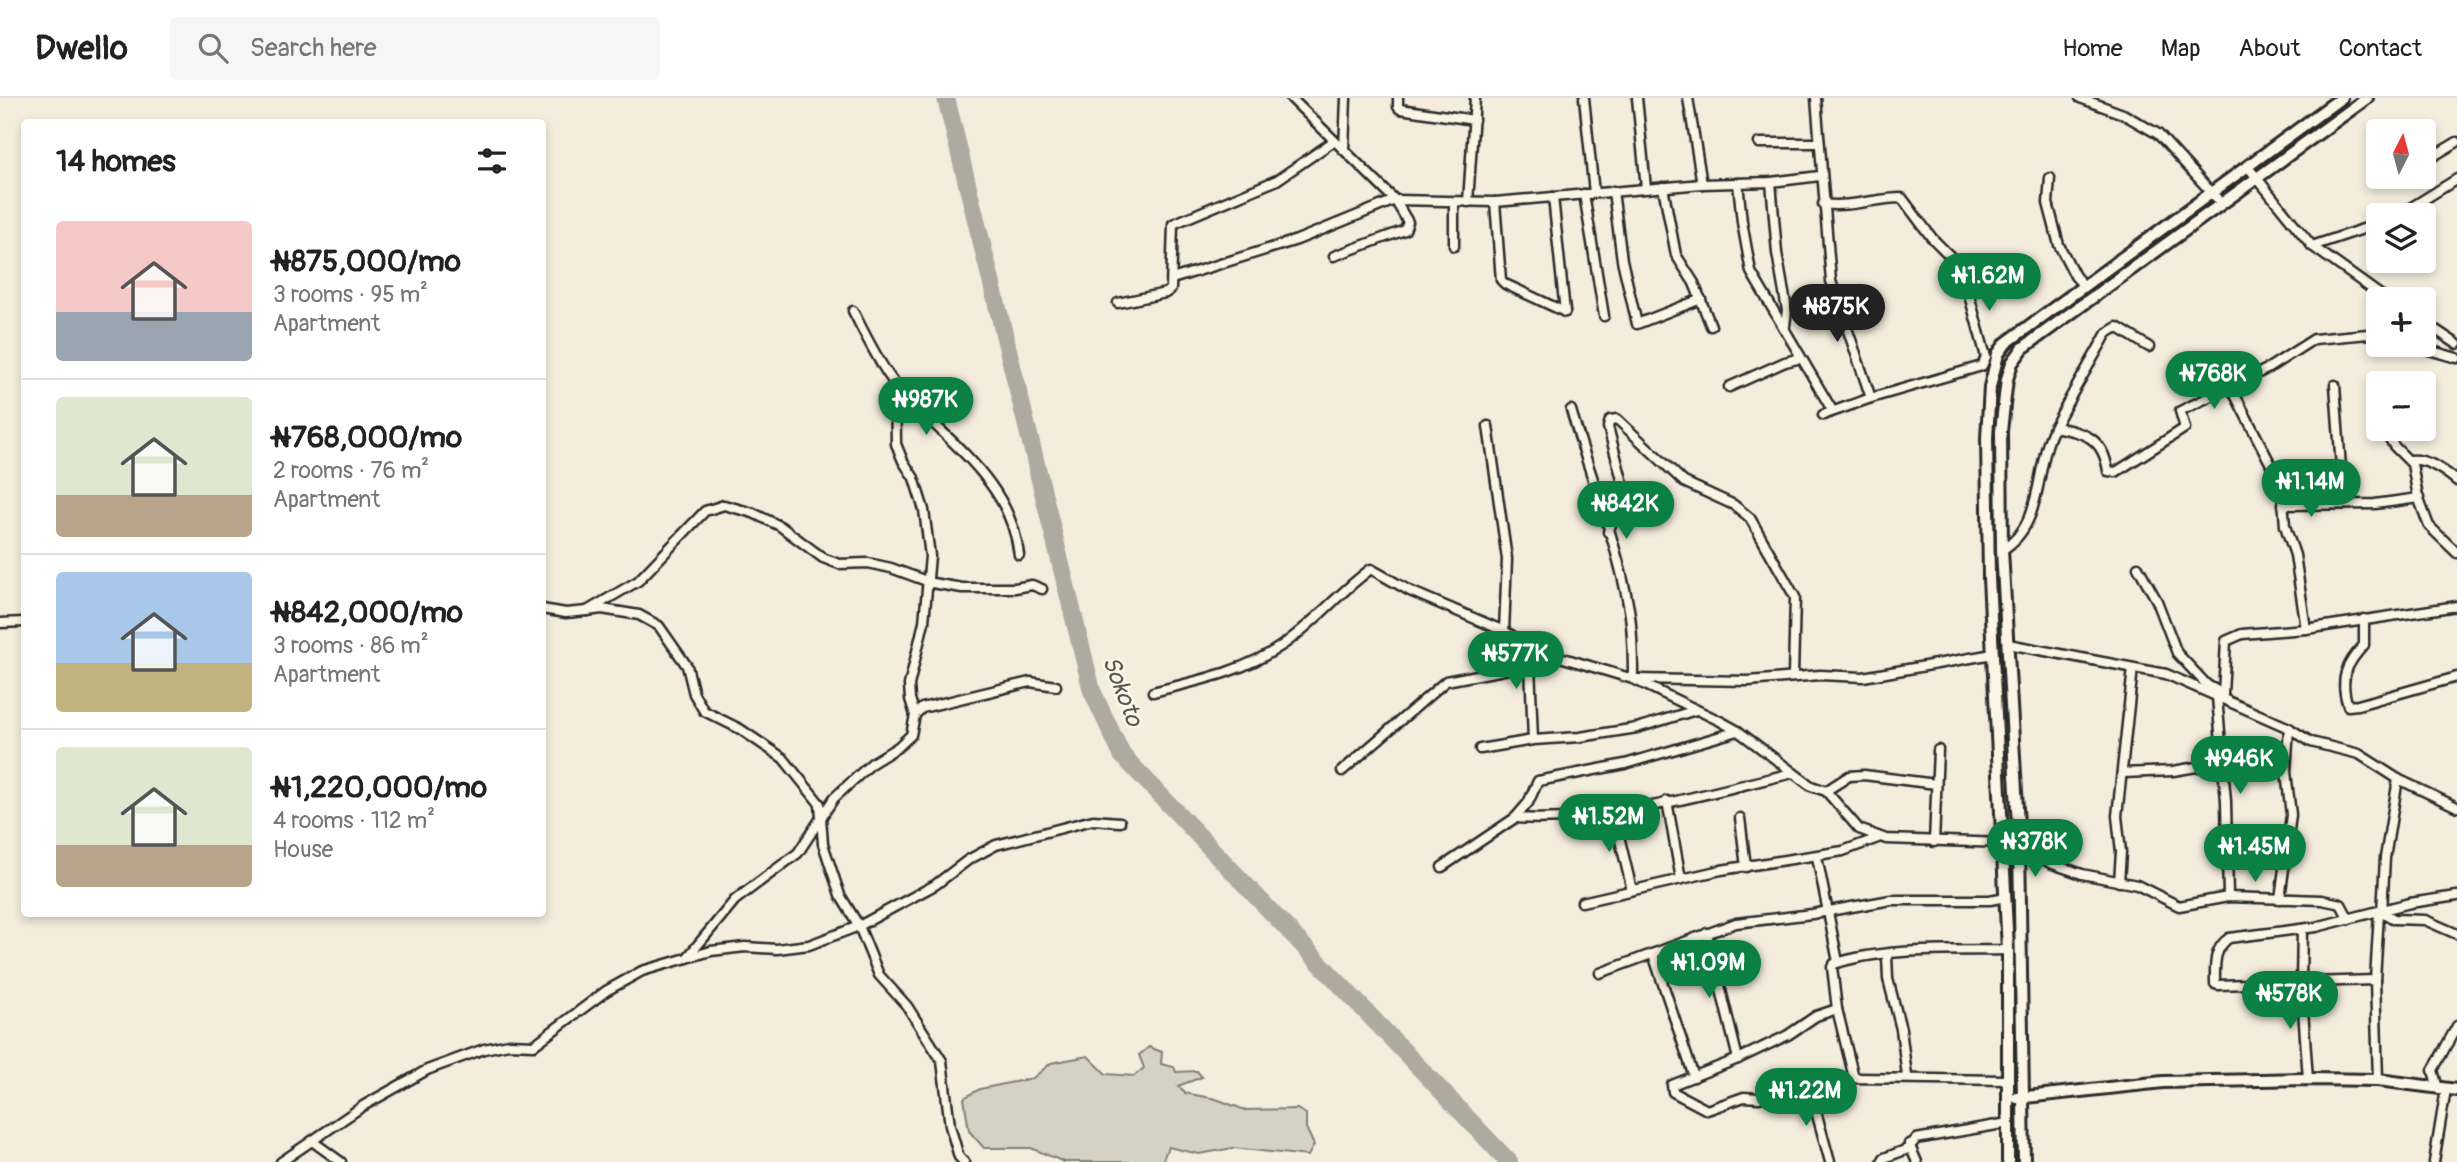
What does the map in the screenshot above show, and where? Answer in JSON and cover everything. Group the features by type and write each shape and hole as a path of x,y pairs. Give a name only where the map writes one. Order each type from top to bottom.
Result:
{"street":[{"path":"1291,98 1395,200 1408,222 1405,230 1334,256"},
{"path":"1344,150 1346,98"},
{"path":"1398,98 1400,109 1474,120"},
{"path":"1468,202 1475,98"},
{"path":"1584,98 1594,193"},
{"path":"1637,98 1646,188"},
{"path":"1688,98 1702,184"},
{"path":"1816,98 1820,176 1831,281 1871,398"},
{"path":"2080,98 2123,114 2158,135 2222,204"},
{"path":"2008,1162 2008,950 1993,654 1987,438 1994,367 2006,343 2341,98"},
{"path":"2024,1162 2019,843 2002,550 2001,431 2007,379 2018,353 2367,98"},
{"path":"1118,303 1166,293 1171,289 1173,224 1277,180 1335,141"},
{"path":"1759,143 1819,143"},
{"path":"2436,155 2456,146"},
{"path":"2248,167 2312,246 2369,287"},
{"path":"1172,279 1297,240 1395,200 1495,202 1820,176"},
{"path":"2050,178 2049,210 2059,245 2075,276 2083,285"},
{"path":"2418,203 2457,179"},
{"path":"1771,182 1777,253 1787,310 1785,326"},
{"path":"1738,183 1742,222 1752,272 1832,410"},
{"path":"1663,187 1676,255 1701,299 1711,326"},
{"path":"1613,191 1622,260 1637,324 1701,299"},
{"path":"1584,194 1604,316"},
{"path":"1495,202 1502,280 1505,284 1565,312 1553,197"},
{"path":"1823,204 1859,204 1880,198 1902,198 1932,238 1952,259 1966,284 1986,357 1982,366 1832,410 1823,415"},
{"path":"1454,202 1454,246"},
{"path":"2312,246 2366,228"},
{"path":"853,311 895,384 992,485 1015,527 1019,555"},
{"path":"2002,550 2018,537 2026,524 2040,485 2054,427 2107,333 2113,327 2123,330 2149,348"},
{"path":"2436,330 2457,344"},
{"path":"2054,427 2075,431 2097,442 2105,454 2108,471 2111,473 2185,428 2180,411 2267,369 2303,343 2314,339 2366,334"},
{"path":"2436,352 2457,358"},
{"path":"1729,387 1785,362 1801,358"},
{"path":"687,958 735,900 799,853 834,798 872,763 898,747 911,735 915,715 909,685 924,622 930,556 924,510 914,478 896,444 895,384"},
{"path":"2334,385 2342,482 2340,504"},
{"path":"2228,388 2233,391 2285,496 2285,526 2297,566 2306,629"},
{"path":"1571,410 1629,608 1633,679"},
{"path":"1608,532 1624,493 1608,427 1610,420 1617,419 1684,482 1734,505 1750,518 1795,597 1793,676"},
{"path":"1488,426 1507,559 1504,631"},
{"path":"2391,441 2410,460 2419,498 2431,530 2457,554"},
{"path":"2410,460 2423,461 2448,472 2457,481"},
{"path":"2283,505 2375,504 2419,498"},
{"path":"587,611 638,581 705,511 724,505 753,513 780,526 822,558 839,564 867,563 891,568 926,582 962,587 1015,589 1032,585 1042,589"},
{"path":"2138,566 2157,601 2177,653 2220,695"},
{"path":"1153,692 1218,676 1277,649 1326,611 1371,569 1410,591 1504,631 1537,650 1633,679 1738,731 1811,786 1826,791 1858,829 1878,838 2004,843"},
{"path":"2228,897 2220,695 2226,641 2242,634 2306,629 2457,606"},
{"path":"546,610 566,612 602,609 639,615 659,626 687,666 694,694 704,711 740,729 783,758 820,804 821,829 828,864 838,882 841,895 859,926 879,975 907,1006 942,1061 950,1126 959,1157 964,1162"},
{"path":"2364,619 2364,645 2348,661 2345,670 2348,706 2457,677"},
{"path":"0,623 21,622"},
{"path":"2008,644 2166,674 2220,695 2289,728 2311,742 2359,754 2398,779 2457,807"},
{"path":"1533,740 1530,665 1537,650"},
{"path":"1633,679 1748,681 1793,676 1872,676 1993,654"},
{"path":"1342,771 1446,681 1530,665"},
{"path":"2119,882 2121,852 2117,816 2133,668"},
{"path":"915,715 922,708 1030,682 1056,686"},
{"path":"1480,748 1637,728 1696,710"},
{"path":"2280,900 2291,816 2286,772 2289,728"},
{"path":"1442,867 1515,818 1528,803 1538,781 1626,764 1738,731"},
{"path":"1934,842 1938,750"},
{"path":"2122,773 2173,771 2221,763"},
{"path":"1515,818 1562,819 1614,811 1793,773"},
{"path":"1826,791 1849,776 1864,775 1936,784"},
{"path":"2378,1080 2375,980 2385,858 2398,779"},
{"path":"1667,801 1681,879"},
{"path":"1614,811 1632,890"},
{"path":"1740,818 1746,867"},
{"path":"281,1162 363,1106 427,1070 484,1049 509,1044 534,1045 624,979 711,951 809,945 859,926 935,885 968,860 996,845 1093,820 1120,822"},
{"path":"1582,901 1681,879 1817,857 1878,838"},
{"path":"2019,843 2050,863 2082,874 2137,885 2179,906 2228,897 2322,901 2341,904 2349,919"},
{"path":"1817,857 1838,962"},
{"path":"2375,980 2218,985 2215,984 2215,962 2219,946 2229,938 2302,929 2410,903 2457,896"},
{"path":"1600,973 1736,923 1891,900 1990,900 2006,897"},
{"path":"2380,912 2393,919 2425,920 2457,934"},
{"path":"2302,929 2301,982 2308,1079"},
{"path":"1707,933 1738,1059"},
{"path":"1854,1078 1837,1009 1832,967 1838,962 1887,955 2008,950"},
{"path":"1653,954 1694,1077"},
{"path":"1887,955 1888,979 1901,1029 1906,1076"},
{"path":"1837,1009 1816,1016 1788,1035 1738,1059 1672,1085 1673,1092 1704,1110 1733,1099 1759,1098 1854,1078 1906,1076 2007,1080"},
{"path":"2434,1162 2447,1089 2433,1070 2457,1026"},
{"path":"2008,1098 2163,1082 2308,1079 2378,1080 2447,1089"},
{"path":"1809,1086 1830,1162"},
{"path":"1882,1162 1884,1158 1908,1149 1909,1144 1916,1139 2008,1123"},
{"path":"312,1141 341,1162"},
{"path":"1909,1144 1917,1162"}],"shaded area":[{"path":"1149,1047 1162,1052 1161,1064 1174,1067 1176,1072 1197,1071 1202,1077 1178,1086 1185,1093 1216,1099 1245,1110 1297,1109 1306,1114 1306,1128 1314,1145 1308,1156 1233,1148 1199,1154 1168,1147 1162,1162 1064,1162 1031,1148 984,1148 969,1131 964,1098 980,1089 1033,1078 1051,1063 1088,1056 1106,1074 1134,1076 1144,1068 1139,1055"}],"waterway":[{"name":"Sokoto","path":"946,98 1092,691 1122,755 1509,1162"}]}
